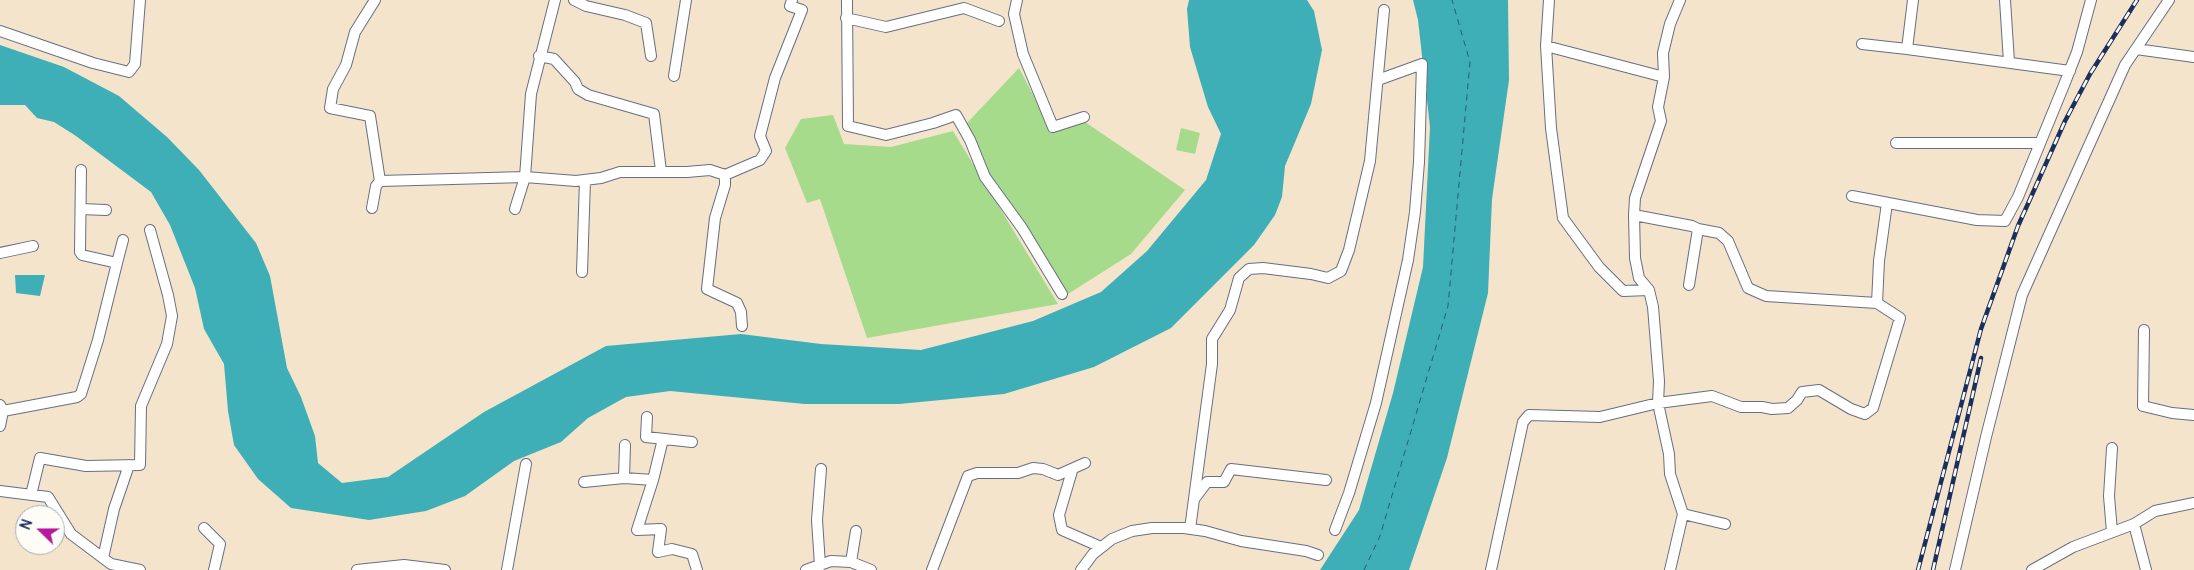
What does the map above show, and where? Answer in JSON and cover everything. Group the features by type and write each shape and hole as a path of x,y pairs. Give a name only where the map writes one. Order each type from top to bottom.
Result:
{"street":[{"path":"0,31 93,63 128,72 135,64 140,0"},
{"path":"372,208 376,186 380,181 370,116 330,108 333,89 346,65 355,32 375,0"},
{"path":"514,209 525,177 531,94 539,56 555,0"},
{"path":"574,0 586,6 625,15 646,23 651,56"},
{"path":"674,76 686,0"},
{"path":"380,181 525,177 576,181 601,178 620,172 710,170 725,175 760,160 766,151 760,136 775,78 802,10 790,6 792,0"},
{"path":"847,0 848,126 886,135 933,124 956,115 970,140 985,177 1022,228 1062,294"},
{"path":"1017,0 1014,14 1023,54 1053,127 1084,117"},
{"path":"1549,0 1546,46 1551,128 1563,218 1599,267 1623,291 1649,290"},
{"path":"1670,570 1683,514 1670,474 1669,454 1658,403 1659,382 1655,324 1649,290 1639,278 1635,258 1634,215 1635,198 1661,121 1658,107 1664,77 1663,53 1670,24 1680,0"},
{"path":"1907,49 1913,0"},
{"path":"2005,0 2009,62"},
{"path":"1852,196 1977,220 2005,221 2018,197 2070,71 2091,0"},
{"path":"1955,570 2022,295 2125,65 2169,0"},
{"path":"846,18 886,27 964,8 999,20"},
{"path":"1190,529 1212,364 1212,339 1230,310 1239,278 1249,269 1311,274 1328,278 1341,271 1349,250 1370,161 1384,10"},
{"path":"1862,44 2070,71"},
{"path":"1546,46 1664,77"},
{"path":"2136,49 2194,57"},
{"path":"539,56 554,59 575,82 578,89 588,96 654,114 661,171"},
{"path":"1335,530 1349,493 1376,403 1408,260 1419,162 1422,64 1378,80"},
{"path":"1896,143 2040,143"},
{"path":"81,170 80,254 117,263"},
{"path":"725,175 725,185 715,218 707,289 737,303 741,312 742,326"},
{"path":"582,272 586,180"},
{"path":"1877,303 1879,261 1887,203"},
{"path":"81,209 106,210"},
{"path":"1491,570 1523,422 1529,415 1600,417 1658,403 1712,396 1741,407 1788,408 1798,400 1802,392 1819,390 1851,409 1865,414 1873,408 1900,318 1877,303 1766,296 1748,288 1728,241 1719,233 1634,215"},
{"path":"1689,285 1698,229"},
{"path":"31,495 40,458 75,465 140,465 141,406 164,350 171,323 168,295 150,230"},
{"path":"0,426 2,408 80,396 98,340 123,240"},
{"path":"0,253 32,246"},
{"path":"2144,330 2143,406 2172,413 2194,415"},
{"path":"647,417 646,437 692,442"},
{"path":"663,438 653,480 637,530 661,529 658,552 672,549 692,554 697,570"},
{"path":"624,478 625,445"},
{"path":"2112,448 2109,496 2112,532"},
{"path":"932,570 968,476 977,473 1018,474 1033,468 1043,469 1058,475 1072,471 1085,463"},
{"path":"507,570 526,464"},
{"path":"108,564 114,510 129,465"},
{"path":"819,567 817,520 821,469"},
{"path":"1194,498 1207,482 1224,482 1231,469 1326,480"},
{"path":"1072,471 1059,515 1062,530 1101,548"},
{"path":"584,482 624,478 653,480"},
{"path":"0,491 48,497 71,534 108,564 140,570"},
{"path":"2032,570 2073,547 2134,524 2155,511 2194,503"},
{"path":"1683,514 1725,524"},
{"path":"2134,524 2146,570"},
{"path":"204,528 220,544 214,570"},
{"path":"1081,570 1092,554 1112,539 1132,531 1152,528 1190,529 1318,555"},
{"path":"851,562 856,531"},
{"path":"806,570 819,567 831,560 851,562 871,570"},
{"path":"357,570 404,565 438,570"}],"green space":[{"path":"1019,68 1052,131 1085,122 1185,190 1131,254 1068,294 1029,230 990,175 967,123"},
{"path":"833,115 844,144 891,147 953,131 1058,304 867,338 820,199 807,203 785,148 801,119"},
{"path":"1181,128 1200,133 1195,154 1176,150"}],"water":[{"path":"1189,0 1307,0 1314,11 1322,50 1311,104 1285,166 1282,197 1275,215 1254,245 1171,328 1094,367 1004,394 899,404 805,404 670,391 626,397 588,418 561,442 514,461 465,496 426,511 369,520 291,508 258,479 234,445 228,411 224,364 204,329 195,288 170,225 151,192 76,136 54,122 37,118 25,105 0,105 0,45 64,67 119,96 167,137 199,170 256,243 270,276 287,368 301,397 315,436 318,463 342,483 388,477 484,412 606,346 741,334 821,344 921,350 1033,321 1101,292 1147,251 1206,180 1221,134 1208,107 1190,47 1187,9"},
{"path":"1413,0 1508,0 1509,80 1492,199 1488,293 1447,458 1409,570 1320,570 1359,510 1393,393 1423,267 1430,127 1418,20"},
{"path":"15,275 45,275 40,296 16,293"}],"ferry route":[{"path":"1364,570 1380,536 1448,306 1470,62 1452,0"}],"railway":[{"path":"1918,570 1981,329 2018,226 2065,121 2090,74 2137,0"},
{"path":"1933,570 1981,358"}]}
